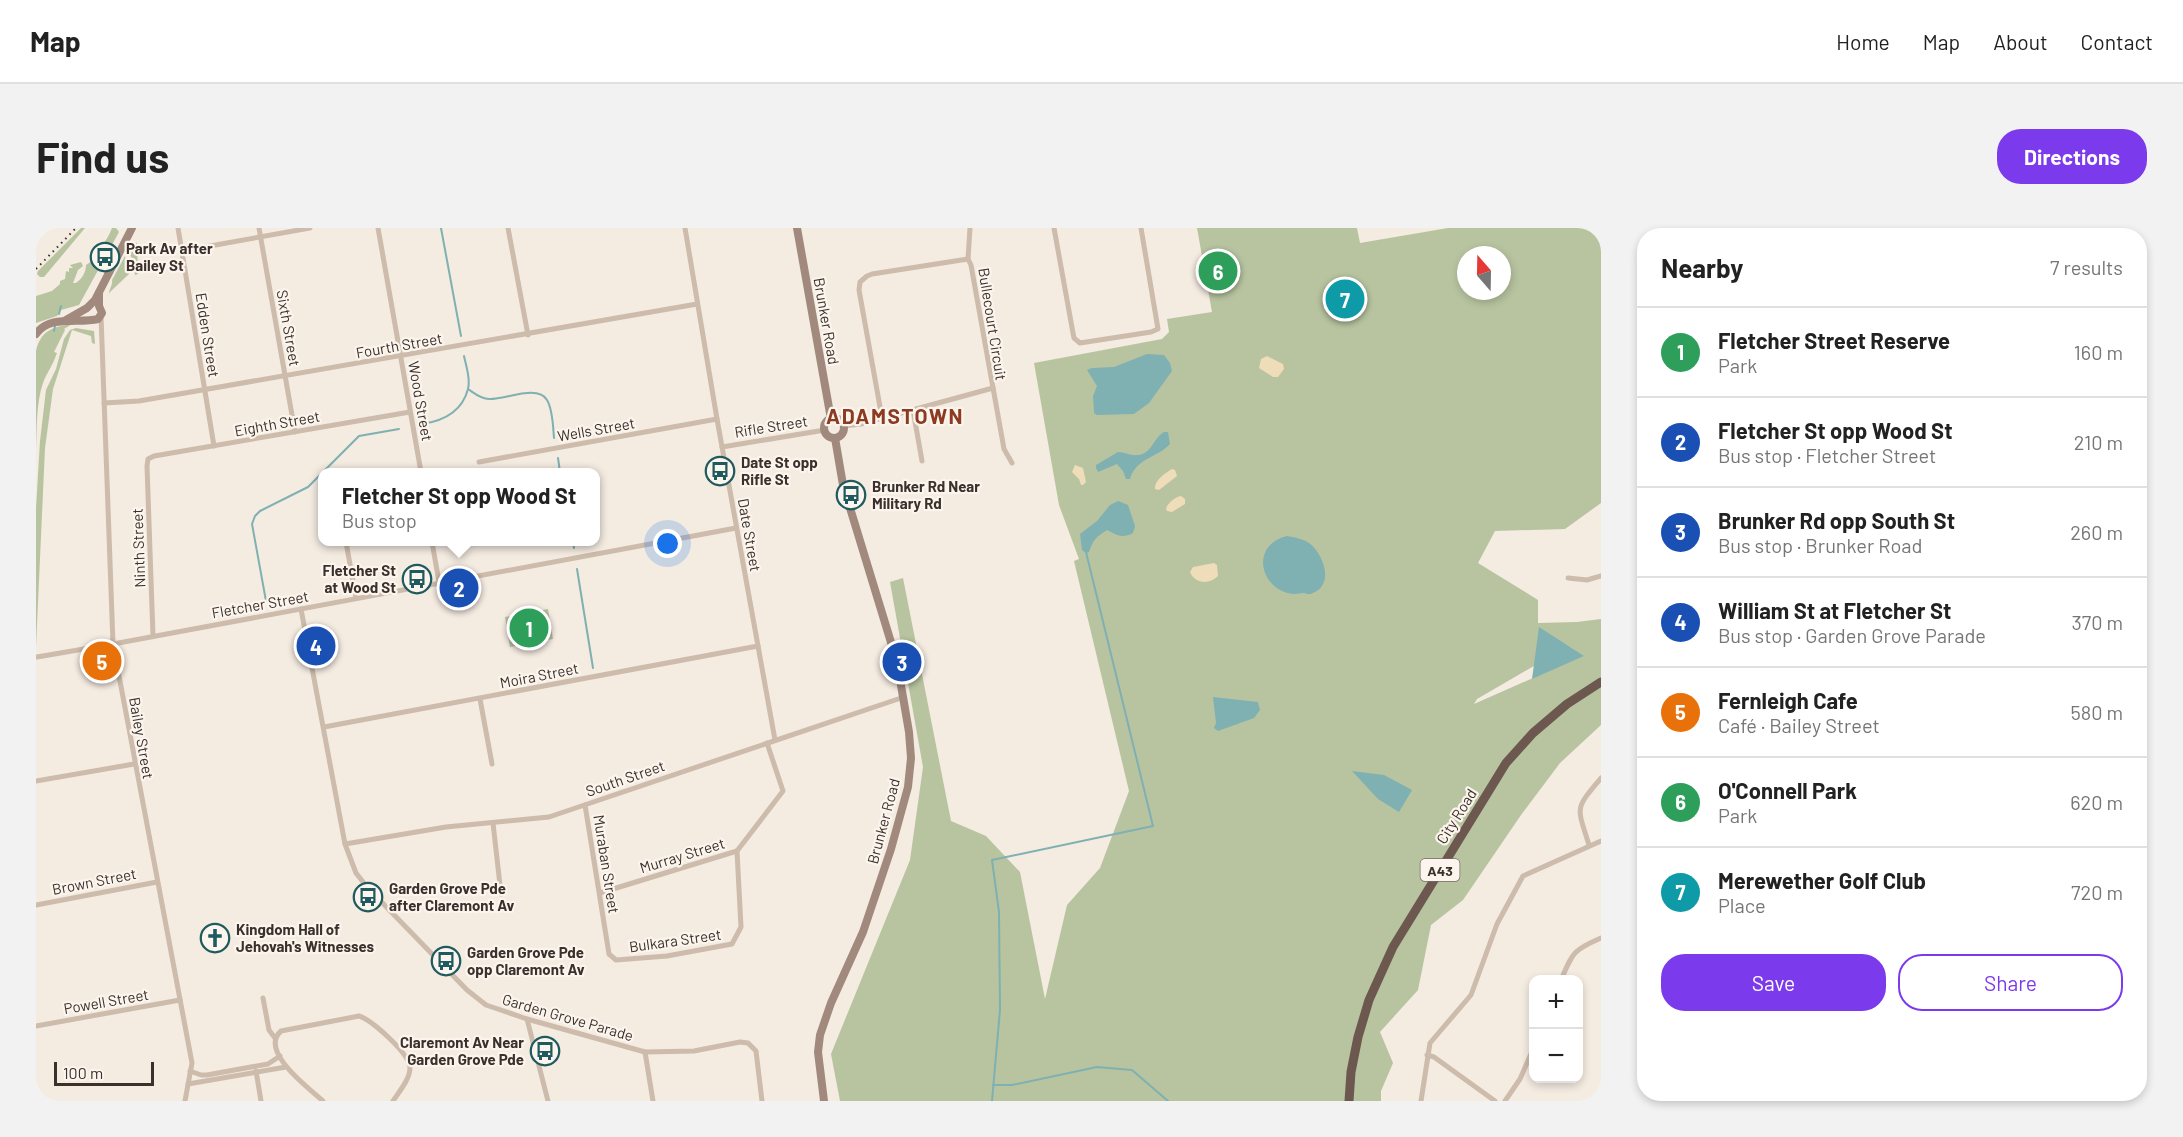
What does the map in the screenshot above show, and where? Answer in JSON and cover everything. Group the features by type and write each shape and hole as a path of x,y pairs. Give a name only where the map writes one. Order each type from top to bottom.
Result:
{"highway":[{"name":"City Road","path":"1349,1101 1356,1049 1369,1000 1399,937 1506,763 1541,726 1567,704 1601,681"}],"main road":[{"path":"91,319 86,314 93,306 132,228"},
{"name":"Brunker Road","path":"797,228 831,419"},
{"path":"66,320 96,320 102,310 93,306"},
{"path":"36,334 46,325 66,320 93,306"},
{"path":"831,419 839,420 844,426 842,434 835,438 828,436 825,430 826,423 831,419"},
{"name":"Brunker Road","path":"824,1101 818,1052 820,1035 831,1003 863,932 891,849 908,787 911,758 904,697 897,662 843,485 835,438"}],"street":[{"name":"Edden Street","path":"178,228 214,446"},
{"name":"Sixth Street","path":"260,228 295,432"},
{"path":"182,251 310,228"},
{"name":"Wood Street","path":"378,228 420,468"},
{"path":"508,228 528,334"},
{"name":"Date Street","path":"685,228 775,740"},
{"name":"Bullecourt Circuit","path":"844,426 993,388 971,265 968,259 970,228"},
{"path":"1054,228 1073,333 1077,342 1083,343 1151,332 1158,327 1141,228"},
{"name":"Bullecourt Circuit","path":"882,418 859,290 860,282 872,274 968,259"},
{"name":"Fourth Street","path":"104,403 139,401 205,390 697,304"},
{"name":"Bailey Street","path":"101,315 113,644 192,1063 185,1101"},
{"name":"Bailey Street","path":"91,319 101,339"},
{"path":"993,388 1004,449 1012,463"},
{"path":"913,410 922,461"},
{"name":"Eighth Street","path":"148,459 154,456 410,412"},
{"name":"Wells Street","path":"479,462 717,419"},
{"name":"Rifle Street","path":"722,447 825,430"},
{"name":"Ninth Street","path":"148,459 153,636"},
{"name":"Fletcher Street","path":"36,657 736,528"},
{"path":"347,546 356,598"},
{"path":"433,546 439,582"},
{"path":"1568,578 1587,580 1601,576"},
{"name":"Garden Grove Parade","path":"301,609 345,844 356,873 367,886 467,990 486,1005 527,1019 645,1052 694,1051 740,1042 748,1043 756,1052 762,1101"},
{"name":"Moira Street","path":"324,727 758,646"},
{"name":"South Street","path":"345,844 446,827 549,817 904,697"},
{"path":"480,699 492,764"},
{"path":"737,851 783,791 767,743"},
{"path":"36,781 134,764"},
{"path":"1589,845 1579,809 1581,801 1601,778"},
{"name":"Muraban Street","path":"585,805 609,954 616,960"},
{"path":"493,823 501,894"},
{"path":"1421,1101 1430,1043 1471,995 1497,924 1523,876 1601,841"},
{"name":"Murray Street","path":"600,893 737,851"},
{"name":"Bulkara Street","path":"616,960 667,956 732,944 741,927 737,851"},
{"name":"Brown Street","path":"36,904 157,882"},
{"path":"1563,975 1571,956 1580,947 1601,938"},
{"path":"263,998 269,1030 275,1038 275,1046 286,1067 323,1101"},
{"name":"Powell Street","path":"36,1026 180,1000"},
{"path":"275,1038 281,1031 359,1016 365,1018 402,1052 410,1065 410,1074 393,1101"},
{"path":"527,1019 548,1101"},
{"path":"645,1052 653,1101"},
{"path":"1427,1055 1434,1057 1495,1101"},
{"path":"190,1071 207,1075 271,1063 280,1056"},
{"path":"1505,1101 1520,1079 1529,1057"},
{"path":"255,1066 261,1101"},
{"path":"188,1084 286,1067"}],"green space":[{"path":"81,228 85,228 44,277 40,277 37,274 38,271"},
{"path":"112,228 116,228 119,232 79,305 61,310 57,316 36,323 36,296 52,291 60,284 60,281 65,279 66,271 69,272 69,268 73,268 70,265 81,262 83,266 78,270 73,283 76,283"},
{"path":"1197,228 1357,228 1360,243 1448,228 1601,228 1601,503 1565,529 1495,531 1478,563 1538,600 1538,623 1601,619 1601,725 1560,763 1463,900 1431,925 1418,990 1380,1032 1393,1063 1381,1091 1381,1101 840,1101 831,1054 910,860 923,767 890,582 903,578 951,821 986,836 1020,872 1045,999 1067,905 1100,868 1129,791 1074,561 1079,559 1059,505 1034,363 1162,339 1169,332 1167,319 1212,312","holes":["1568,646 1583,656 1474,704 1477,699"]},
{"path":"132,242 137,243 138,274 135,275 132,258 127,251"},
{"path":"125,256 129,274 109,294 112,280"},
{"path":"72,324 64,329 54,352 57,353 44,380 37,416 36,449 36,351 38,344 49,331"},
{"path":"76,328 94,331 95,344 92,343 91,336 72,330 53,389 45,448 36,647 36,508 46,390 56,369 64,339 70,330"},
{"path":"548,609 553,639 510,647 505,617"}],"sand":[{"path":"1267,356 1283,364 1284,369 1278,377 1273,377 1259,368 1261,359"},
{"path":"1075,465 1083,468 1086,482 1083,485 1072,472"},
{"path":"1172,469 1175,470 1177,476 1159,490 1155,489 1158,480"},
{"path":"1181,496 1185,499 1185,504 1172,512 1167,511 1166,508 1170,502"},
{"path":"1214,563 1217,565 1218,576 1211,581 1199,581 1190,572 1193,567"}],"water":[{"path":"1147,354 1164,355 1172,371 1149,403 1134,414 1097,415 1094,413 1093,396 1097,386 1087,370 1114,367"},
{"path":"1164,432 1168,432 1170,444 1142,462 1130,479 1126,479 1117,464 1098,472 1096,465 1118,452 1143,454"},
{"path":"1118,501 1128,505 1135,526 1133,533 1123,536 1107,530 1095,539 1089,552 1086,553 1082,550 1080,534 1097,521 1110,505"},
{"path":"1287,536 1309,543 1319,554 1324,568 1324,583 1313,593 1294,594 1282,591 1267,577 1264,558 1267,548 1275,541"},
{"path":"1539,627 1584,656 1532,679"},
{"path":"1213,697 1258,702 1260,710 1254,718 1218,731 1214,728 1216,723"},
{"path":"1352,771 1384,775 1412,790 1399,812 1378,799"}],"waterway":[{"path":"441,228 461,336"},
{"path":"59,314 61,306"},
{"path":"54,331 55,326"},
{"path":"422,424 444,418 461,404 469,385 464,356"},
{"path":"468,389 480,397 489,399 529,393 543,395 550,409 554,438"},
{"path":"327,468 359,436 399,429"},
{"path":"558,458 559,468"},
{"path":"266,601 252,524 255,516 260,511 308,487 318,477"},
{"path":"992,1101 1000,1010 999,912 992,860 1153,826 1086,552"},
{"path":"577,569 593,668"},
{"path":"993,1085 1012,1085 1097,1067 1132,1070 1168,1101"}],"railway":[{"path":"36,269 76,228"}],"place":[{"name":"Park Av after Bailey St","path":"105,257"},
{"name":"O'Connell Park","path":"1218,271"},
{"name":"Merewether Golf Club","path":"1345,299"},
{"name":"Date St opp Rifle St","path":"720,471"},
{"name":"Brunker Rd Near Military Rd","path":"851,495"},
{"name":"Fletcher St at Wood St","path":"417,579"},
{"name":"Fletcher St opp Wood St","path":"459,588"},
{"name":"Fletcher Street Reserve","path":"529,628"},
{"name":"William St at Fletcher St","path":"316,646"},
{"name":"Fernleigh Cafe","path":"102,661"},
{"name":"Brunker Rd opp South St","path":"902,662"},
{"name":"Garden Grove Pde after Claremont Av","path":"368,897"},
{"name":"Kingdom Hall of Jehovah's Witnesses","path":"215,938"},
{"name":"Garden Grove Pde opp Claremont Av","path":"446,961"},
{"name":"Claremont Av Near Garden Grove Pde","path":"545,1051"}],"district":[{"name":"ADAMSTOWN","path":"895,415"}]}
